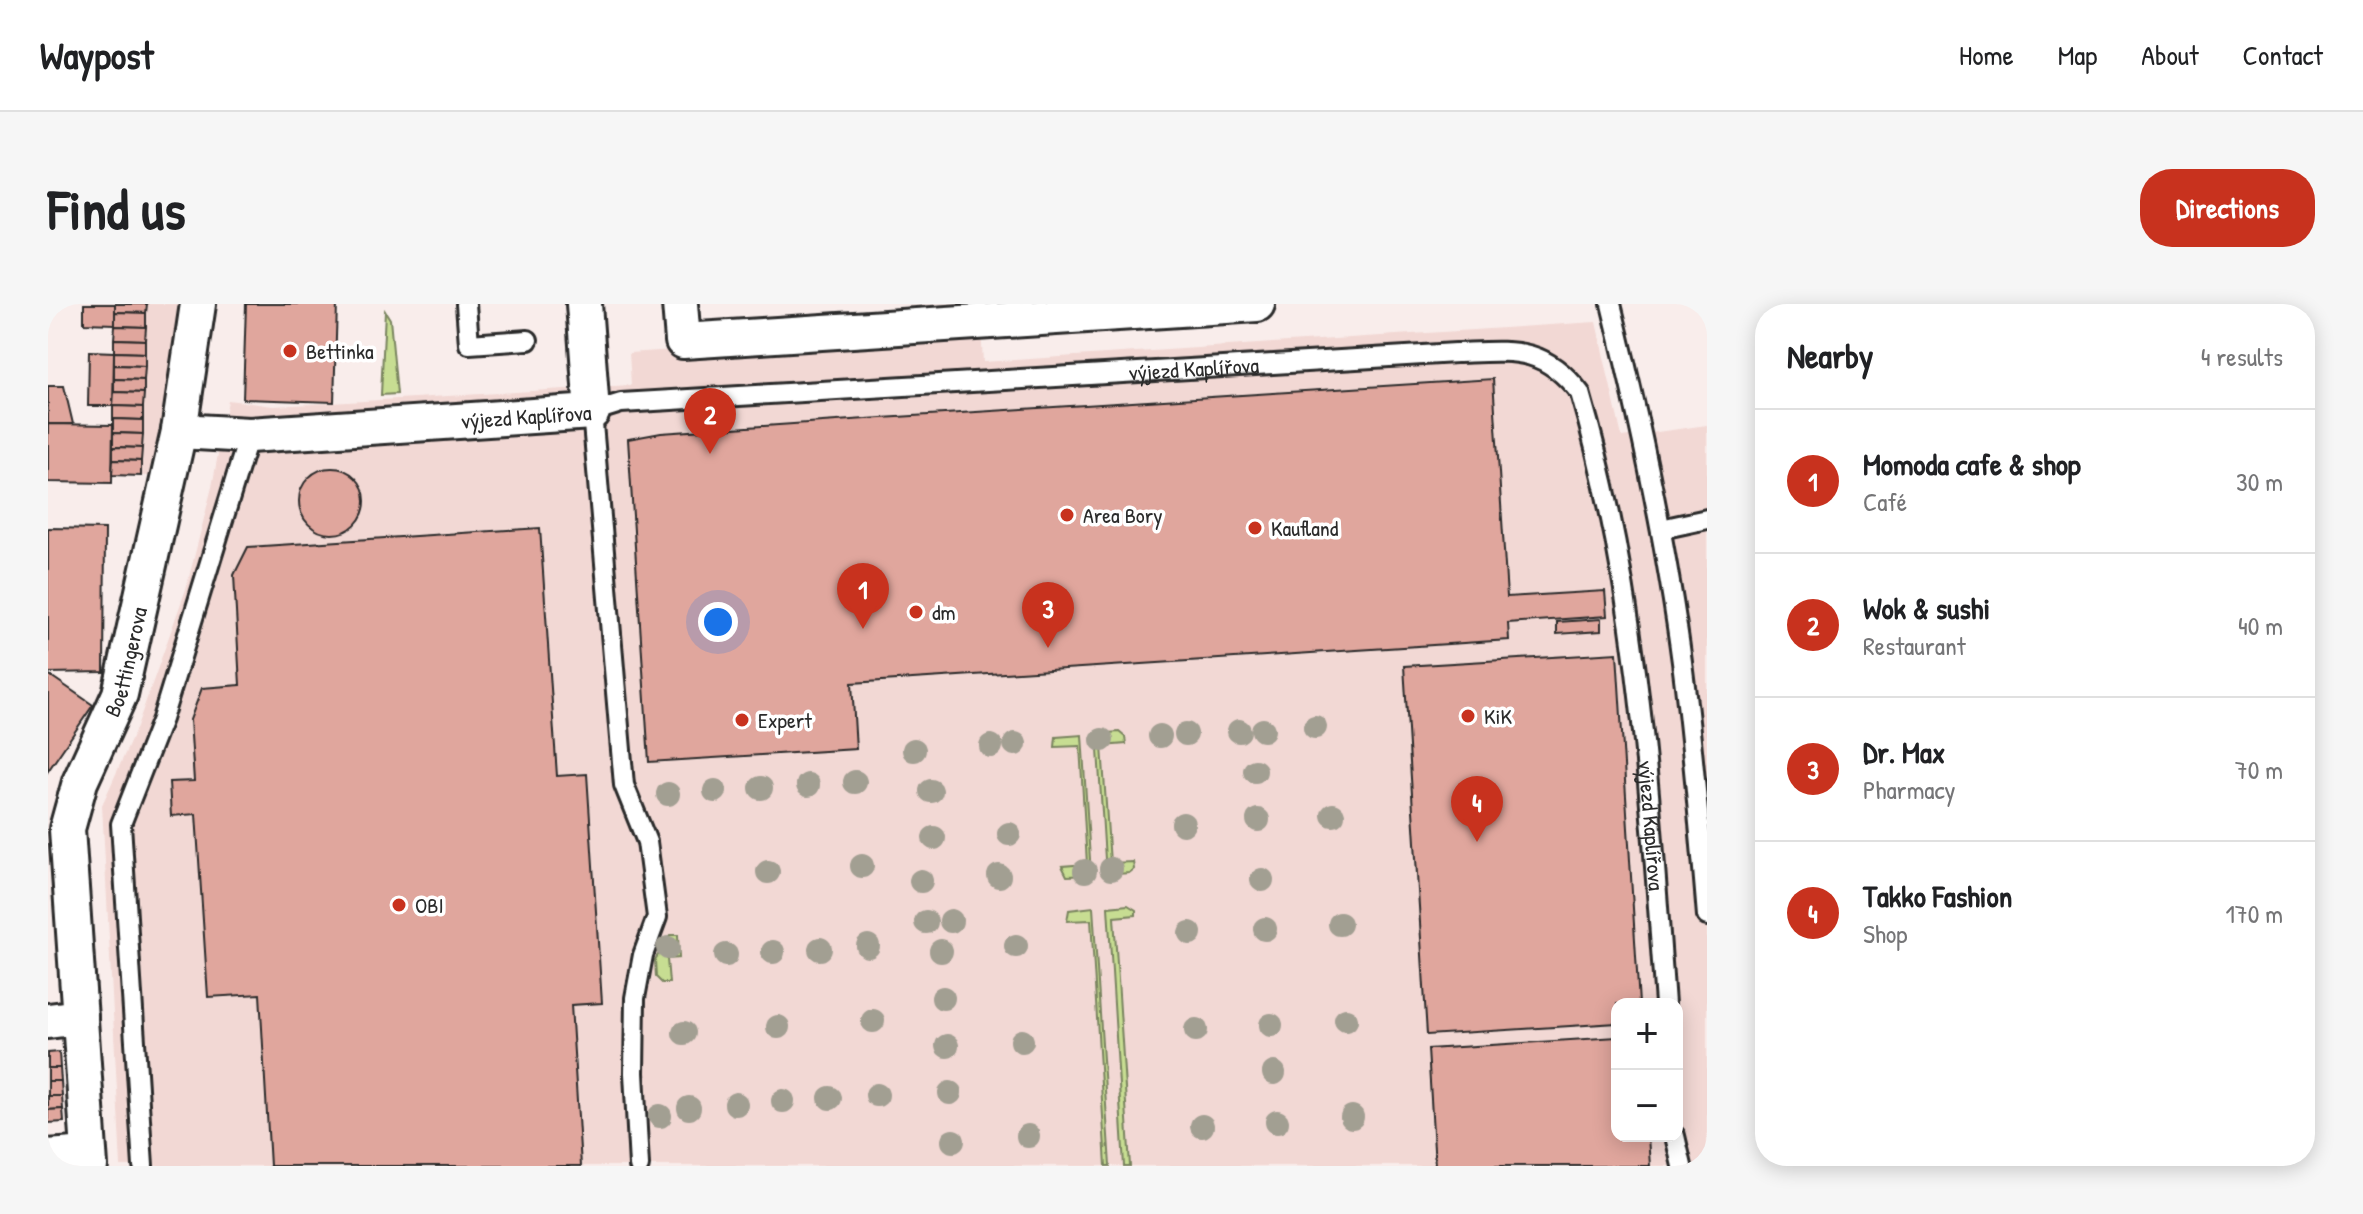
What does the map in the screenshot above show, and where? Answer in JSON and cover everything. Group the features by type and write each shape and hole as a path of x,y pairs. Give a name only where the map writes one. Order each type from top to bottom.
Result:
{"street":[{"name":"Boettingerova","path":"48,1157 90,1160 64,1019 67,829 80,782 120,694 179,431 198,304"},
{"path":"584,304 592,412"},
{"path":"680,304 683,341 1257,304"},
{"name":"výjezd Kaplířova","path":"179,431 249,435 592,412"}],"lane":[{"path":"466,304 469,344 528,340"},
{"path":"1611,304 1661,529 1682,663 1707,916"},
{"name":"výjezd Kaplířova","path":"592,412 621,403 1440,354 1517,351 1545,359 1563,372 1580,393 1627,595 1646,734 1665,998"},
{"path":"592,412 624,785 647,842 657,917 643,955 635,998 634,1073 639,1166"},
{"path":"143,1166 121,824 162,719 249,435"},
{"path":"1661,529 1707,519"},
{"path":"1676,1142 1682,1166"}],"shaded area":[{"path":"115,304 185,304 155,476 112,475 114,352 145,353 146,327 115,326"},
{"name":"Area Bory","path":"1596,322 1622,437 1707,425 1707,1166 121,1166 102,805 136,729 186,589 212,487 228,400 273,406 631,385 629,353 981,329 983,362"}],"green space":[{"path":"385,311 390,319 397,394 381,395"},
{"path":"1119,732 1125,737 1126,744 1102,746 1110,863 1133,862 1134,869 1129,873 1106,875 1097,734"},
{"path":"1082,735 1091,875 1067,876 1062,866 1087,864 1080,746 1055,747 1056,737"},
{"path":"1128,905 1136,910 1136,915 1114,917 1130,1166 1124,1166 1108,907"},
{"path":"1093,907 1110,1166 1106,1166 1091,920 1067,921 1069,910"},
{"path":"670,935 678,935 679,958 667,959 669,983 662,983 656,977 655,960"}],"building":[{"path":"84,304 115,304 115,324 84,323"},
{"path":"115,304 147,304 146,313 115,312"},
{"name":"Bettinka","path":"246,304 337,304 334,402 243,399"},
{"path":"115,312 146,313 146,327 115,326"},
{"path":"115,326 146,327 145,340 114,339"},
{"path":"114,339 145,340 145,353 114,352"},
{"path":"89,351 114,352 113,406 88,406"},
{"path":"114,352 145,353 145,366 114,365"},
{"path":"114,365 145,366 144,380 114,379"},
{"path":"114,379 144,380 144,393 114,392"},
{"name":"Area Bory","path":"1493,379 1507,597 1605,591 1607,616 1508,623 1509,640 852,683 856,749 649,762 628,439 661,433"},
{"path":"48,386 64,386 73,424 48,424"},
{"path":"114,392 144,393 143,407 113,406"},
{"path":"113,406 143,407 143,420 113,419"},
{"path":"113,419 143,420 143,434 113,433"},
{"path":"48,424 113,425 112,483 48,482"},
{"path":"113,433 143,434 142,448 113,447"},
{"path":"113,447 142,448 141,461 113,460"},
{"path":"113,460 141,461 141,476 112,475"},
{"path":"332,468 345,470 355,478 363,488 363,514 355,524 345,532 332,534 319,532 309,524 301,514 299,501 301,488 309,478 319,470"},
{"path":"48,528 105,529 104,672 48,673"},
{"name":"OBI","path":"540,528 557,776 587,774 602,1003 571,1005 581,1166 270,1166 260,994 208,997 196,814 171,816 169,782 194,781 190,720 202,688 240,685 234,575 248,547"},
{"path":"1601,619 1601,631 1557,634 1557,622"},
{"path":"1617,653 1639,998 1611,998 1611,1023 1427,1035 1404,666"},
{"path":"48,674 93,705 48,771"},
{"path":"1611,1037 1611,1142 1648,1142 1650,1166 1435,1166 1428,1049"},
{"path":"59,1052 60,1068 48,1068 48,1053"},
{"path":"48,1068 60,1068 61,1081 48,1081"},
{"path":"48,1081 61,1081 62,1096 48,1096"},
{"path":"48,1096 62,1096 63,1109 48,1110"},
{"path":"63,1109 64,1122 48,1123 48,1110"}],"place":[{"name":"Bettinka","path":"290,351"},
{"name":"Wok & sushi","path":"710,454"},
{"name":"Area Bory","path":"1067,515"},
{"name":"Kaufland","path":"1255,528"},
{"name":"dm","path":"916,612"},
{"name":"Momoda cafe & shop","path":"863,629"},
{"name":"Dr. Max","path":"1048,648"},
{"name":"KiK","path":"1468,716"},
{"name":"Expert","path":"742,720"},
{"name":"Takko Fashion","path":"1477,842"},
{"name":"OBI","path":"399,905"}]}
